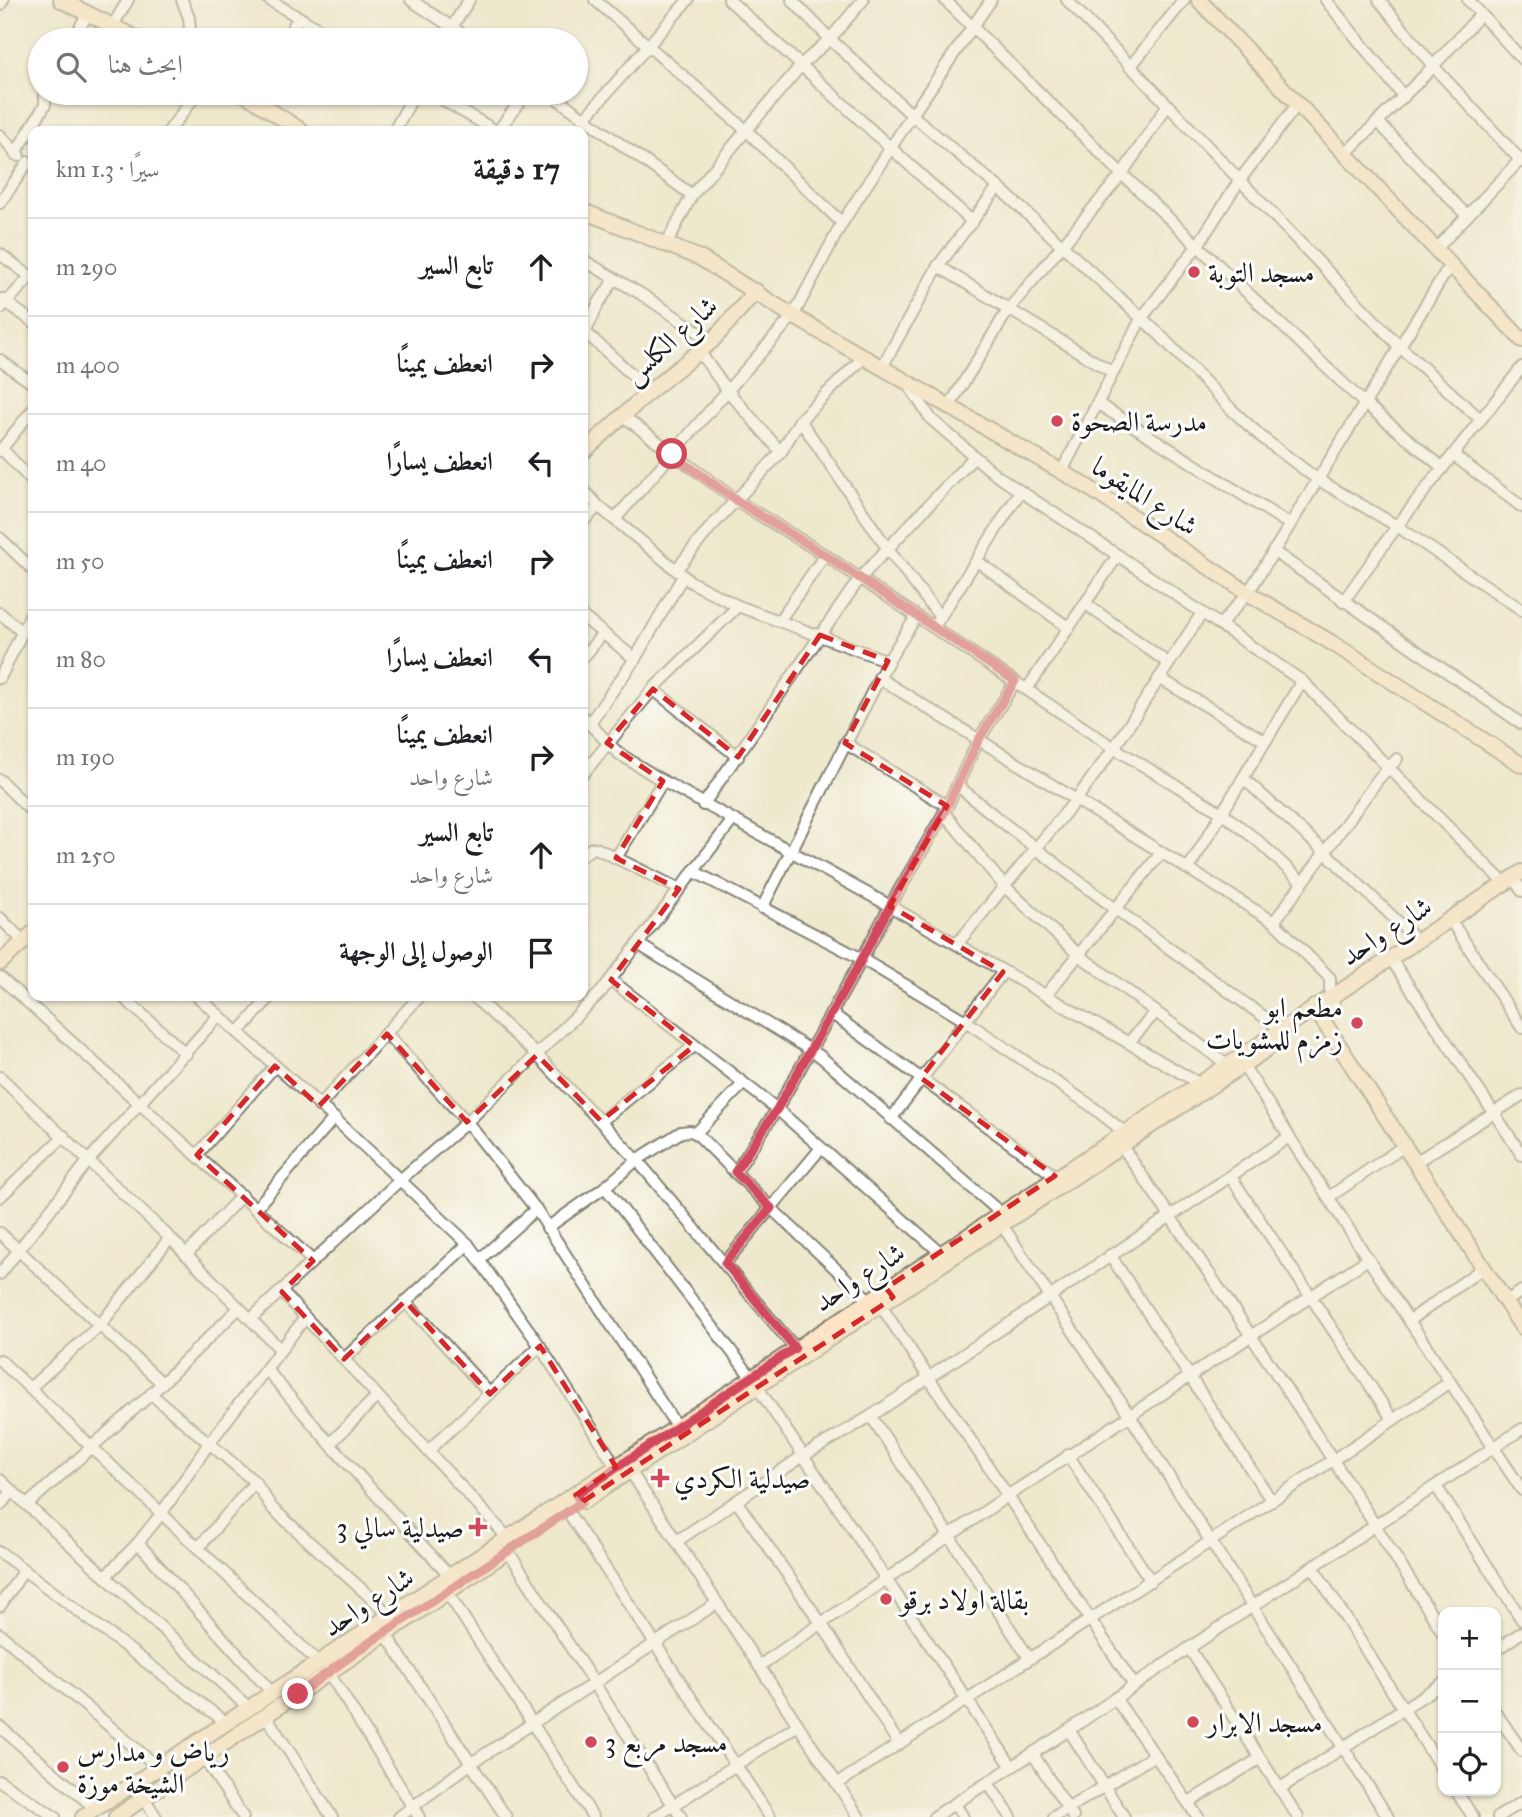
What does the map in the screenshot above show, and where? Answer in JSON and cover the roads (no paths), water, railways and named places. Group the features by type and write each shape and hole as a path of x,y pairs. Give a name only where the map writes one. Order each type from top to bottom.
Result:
{"street":[{"path":"0,5 3,0"},
{"path":"61,0 118,28"},
{"path":"113,25 128,0"},
{"path":"181,0 190,28"},
{"path":"269,0 318,28"},
{"path":"411,0 452,27 469,0"},
{"path":"594,0 747,131 842,223"},
{"path":"585,118 688,0"},
{"path":"729,0 973,222"},
{"path":"792,0 830,39 912,114 998,187 1140,318 1264,439 1317,479 1397,526 1522,610"},
{"path":"667,243 692,195 802,64 830,39 863,0"},
{"path":"946,0 1122,174 1363,402 1443,468"},
{"path":"615,519 793,316 842,223 912,114 991,0"},
{"path":"1130,67 1184,0"},
{"path":"1199,0 1522,340"},
{"path":"1326,0 1404,97"},
{"path":"1379,0 1434,66 1521,161 1435,250"},
{"path":"1468,0 1522,59"},
{"path":"1073,2 1130,67 1398,345 1480,419"},
{"path":"80,28 88,13"},
{"path":"1346,153 1404,97 1481,14"},
{"path":"292,28 299,17"},
{"path":"32,126 45,105"},
{"path":"173,126 188,105"},
{"path":"265,105 295,126"},
{"path":"397,126 408,105"},
{"path":"452,105 488,126"},
{"path":"501,126 517,105"},
{"path":"566,105 692,195"},
{"path":"1062,471 1140,318 1198,245 1239,181 1297,105"},
{"path":"948,408 1008,310 1122,174 1167,106"},
{"path":"1378,122 1467,216"},
{"path":"15,154 28,133"},
{"path":"0,135 15,154 28,162"},
{"path":"0,203 28,168"},
{"path":"882,367 938,266 998,187"},
{"name":"شارع المايقوما","path":"588,213 701,258 948,408 1062,471 1248,593 1337,646 1522,765"},
{"path":"0,254 28,272"},
{"path":"588,263 712,341"},
{"path":"1220,625 1248,593 1398,345 1450,265"},
{"path":"938,266 1112,372"},
{"path":"28,279 2,303 28,318"},
{"path":"588,329 598,304 614,280"},
{"name":"شارع الكلس","path":"588,446 698,350 712,341 756,291"},
{"path":"588,339 650,391"},
{"path":"698,350 727,390 781,452"},
{"path":"588,718 635,659 679,573 710,528 781,452 800,420 864,357"},
{"path":"0,360 28,380"},
{"path":"1343,602 1397,526 1522,367"},
{"path":"906,382 932,419 973,458 1302,681 1388,768 1518,883"},
{"path":"1097,402 1289,524"},
{"path":"28,415 1,450 28,477"},
{"path":"623,416 737,501 825,555 1114,748 1222,813 1303,881"},
{"path":"800,420 887,548 940,617"},
{"path":"1453,455 1522,507"},
{"path":"703,805 860,578 973,458"},
{"path":"933,628 1020,492"},
{"path":"588,495 679,573 738,606 888,661"},
{"path":"588,517 598,506"},
{"path":"1,540 28,564"},
{"path":"1273,551 1522,724"},
{"path":"779,621 825,555"},
{"path":"1027,689 1118,555"},
{"path":"976,561 1069,628"},
{"path":"762,908 879,678 925,598"},
{"path":"1086,604 1168,663"},
{"path":"588,768 653,689 738,606"},
{"path":"0,613 21,631"},
{"path":"957,944 1075,801 1114,748 1202,613"},
{"path":"0,678 28,619"},
{"path":"588,621 635,659"},
{"path":"588,652 603,634"},
{"path":"879,678 1274,922 1330,978 1332,1000"},
{"path":"1159,678 1265,741"},
{"path":"735,1172 777,1109 946,810 978,741 1015,681"},
{"path":"1188,869 1302,681"},
{"path":"653,689 738,757"},
{"path":"588,723 618,752 703,805 890,906 1202,1086"},
{"path":"845,743 946,810 1004,886 1079,954 1227,1064"},
{"path":"1274,922 1396,759"},
{"path":"1243,778 1417,940"},
{"path":"0,779 28,808"},
{"path":"616,858 663,781"},
{"path":"958,786 1114,909 1281,1029"},
{"path":"251,1319 400,1180 467,1122 593,1001 732,821"},
{"path":"588,851 592,848 679,889"},
{"path":"1046,995 1161,853"},
{"path":"693,871 862,959 964,1020 1090,1105 1122,1138 1170,1216 1253,1336 1376,1525 1438,1625"},
{"name":"شارع واحد","path":"1332,1000 1395,965 1518,883"},
{"name":"شارع واحد","path":"890,1292 1202,1086 1243,1065 1417,940 1518,883"},
{"path":"0,918 28,937 0,962"},
{"path":"1455,927 1522,1028"},
{"path":"638,944 810,1049 1001,1219 1388,1817"},
{"path":"1395,965 1522,1156"},
{"path":"891,1119 1003,972"},
{"path":"0,977 313,1261"},
{"path":"611,981 777,1109 941,1253"},
{"path":"588,996 593,1001"},
{"path":"128,1001 186,1054"},
{"path":"203,1001 334,1118 468,1244 623,1469 677,1541 859,1817"},
{"path":"239,1032 267,1001"},
{"path":"319,1106 387,1034 411,1001"},
{"path":"478,1001 537,1055 637,1160 795,1348"},
{"path":"1316,1011 1522,1327"},
{"name":"شارع واحد","path":"1202,1086 1227,1064 1281,1029 1316,1011"},
{"path":"1128,1043 1156,1012"},
{"path":"831,1013 1055,1176"},
{"path":"0,1274 89,1160 219,1015"},
{"path":"387,1034 467,1122 536,1209 677,1427"},
{"path":"601,1121 694,1046"},
{"path":"1243,1065 1522,1490"},
{"path":"197,1155 275,1066"},
{"path":"0,1077 170,1238 280,1349"},
{"path":"696,1133 743,1083"},
{"path":"1414,1163 1522,1095"},
{"path":"255,1209 334,1118"},
{"path":"547,1228 605,1187 637,1160 681,1132 696,1133 771,1208 875,1303 930,1377 1134,1685"},
{"path":"0,1197 64,1136"},
{"path":"677,1541 803,1456 871,1416 1289,1137"},
{"name":"شارع واحد","path":"83,1817 273,1694 385,1633 447,1592 508,1545 875,1303 941,1253 1001,1219 1055,1176 1122,1138"},
{"path":"1329,1197 1404,1146"},
{"path":"725,1263 821,1148"},
{"path":"1231,1177 1393,1420"},
{"path":"605,1187 755,1382 1012,1767"},
{"path":"186,1255 242,1195"},
{"path":"480,1259 536,1209"},
{"path":"0,1233 162,1383"},
{"path":"30,1388 100,1325 170,1238"},
{"path":"344,1359 468,1244"},
{"path":"1110,1255 1271,1500"},
{"path":"759,1666 1068,1455 1368,1259"},
{"path":"1409,1321 1483,1268"},
{"path":"1505,1302 1522,1291"},
{"path":"282,1292 428,1451 508,1545 681,1817"},
{"path":"405,1301 490,1394"},
{"name":"شارع واحد","path":"623,1469 677,1427 755,1382 795,1348 875,1303"},
{"path":"27,1505 151,1394 239,1308"},
{"path":"105,1577 161,1514 210,1442 305,1318"},
{"path":"428,1451 540,1346"},
{"path":"0,1360 324,1668 416,1812"},
{"path":"266,1370 452,1577"},
{"path":"837,1784 1151,1581 1450,1382"},
{"path":"151,1394 255,1482 272,1508 391,1616"},
{"path":"330,1444 377,1396"},
{"path":"871,1416 1030,1658"},
{"path":"934,1817 1522,1429"},
{"path":"1068,1455 1151,1581"},
{"path":"0,1480 250,1709"},
{"path":"199,1547 255,1482"},
{"path":"1436,1486 1522,1620"},
{"path":"0,1504 13,1491"},
{"name":"شارع واحد","path":"116,1817 266,1716 391,1616 452,1577 568,1512 579,1498"},
{"path":"737,1502 900,1744"},
{"path":"568,1512 770,1817"},
{"path":"138,1543 273,1694"},
{"path":"0,1552 228,1724"},
{"path":"1313,1567 1438,1763"},
{"path":"0,1606 24,1570"},
{"path":"447,1592 593,1817"},
{"path":"399,1817 416,1812 470,1764 717,1603"},
{"path":"1501,1647 1522,1632"},
{"path":"385,1633 506,1817"},
{"path":"0,1634 159,1768"},
{"path":"1189,1648 1296,1817"},
{"path":"1279,1790 1438,1686"},
{"path":"1115,1698 1198,1817"},
{"path":"266,1716 332,1817"},
{"path":"1501,1720 1522,1751"},
{"path":"655,1817 799,1725"},
{"path":"0,1727 96,1809"},
{"path":"1069,1730 1120,1816"},
{"path":"1032,1754 1070,1813"},
{"path":"1054,1817 1070,1813 1104,1786 1155,1755"},
{"path":"204,1758 243,1817"},
{"path":"1189,1802 1259,1759"},
{"path":"0,1781 55,1817"},
{"path":"988,1783 1011,1817"},
{"path":"1459,1796 1472,1817"},
{"path":"144,1798 156,1817"},
{"path":"1498,1817 1522,1801"},
{"path":"955,1804 963,1817"}],"place":[{"name":"مسجد التوبة","path":"1194,272"},
{"name":"مدرسة الصحوة","path":"1057,421"},
{"name":"مطعم ابو زمزم للمشويات","path":"1357,1023"},
{"name":"صيدلية الكردي","path":"660,1478"},
{"name":"صيدلية سالي 3","path":"478,1527"},
{"name":"بقالة اولاد برقو","path":"886,1599"},
{"name":"مسجد الابرار","path":"1193,1722"},
{"name":"مسجد مربع 3","path":"591,1742"},
{"name":"رياض و مدارس الشيخة موزة","path":"63,1767"}]}
